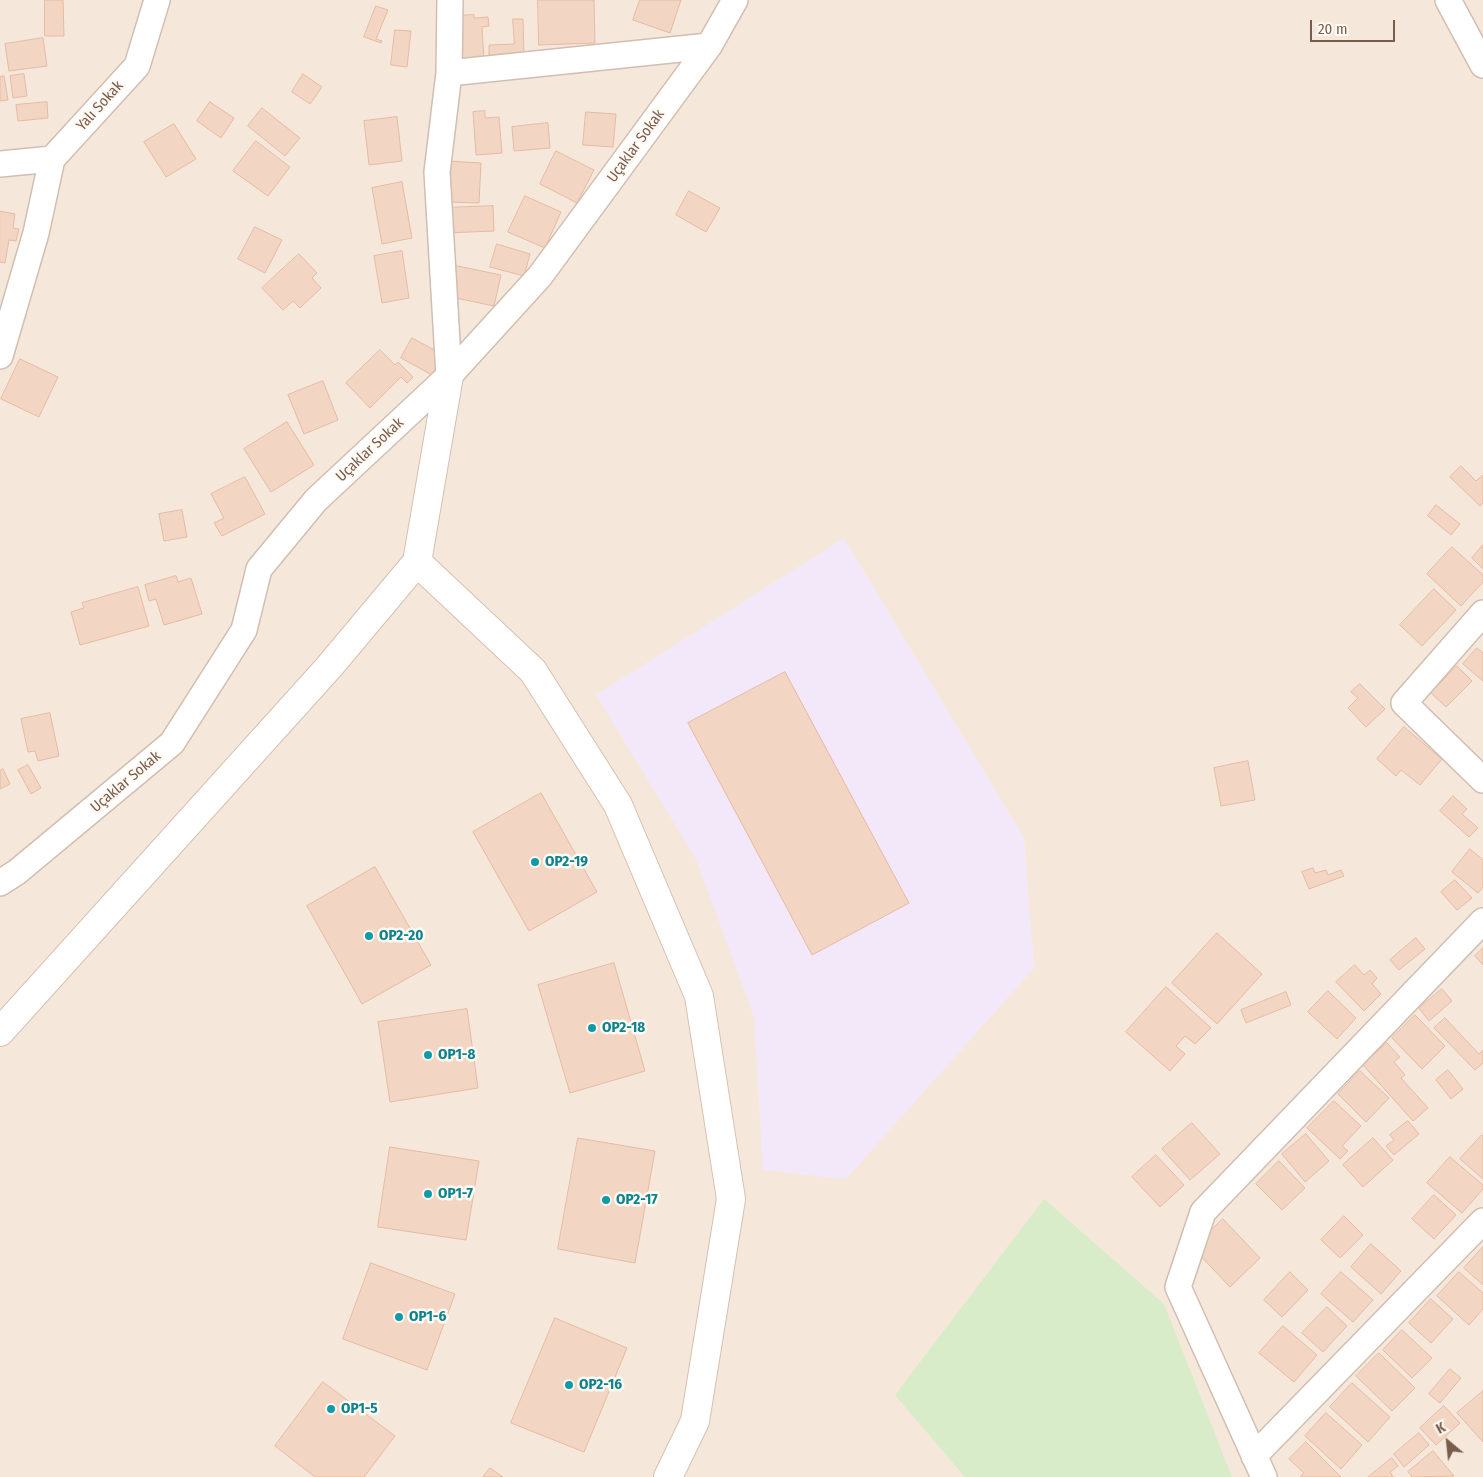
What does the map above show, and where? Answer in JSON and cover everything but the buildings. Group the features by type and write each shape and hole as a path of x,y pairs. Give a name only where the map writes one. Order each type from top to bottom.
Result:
{"street":[{"name":"Yalı Sokak","path":"52,159 137,66 157,0"},
{"path":"0,1032 322,674 417,562 449,376 437,172 449,73 450,0"},
{"name":"Uçaklar Sokak","path":"0,883 16,872 172,743 244,630 259,569 316,500 449,376 540,276 709,46 735,0"},
{"path":"1448,0 1483,65"},
{"path":"449,73 709,46"},
{"path":"0,164 52,159 36,233 0,356"},
{"path":"417,562 533,671 618,805 698,996 731,1199 695,1420 668,1477"},
{"path":"1483,612 1404,703 1483,780"},
{"path":"1483,921 1203,1212 1178,1287 1259,1466 1483,1221"}],"shaded area":[{"path":"0,0 1483,0 1483,1477 0,1477"},
{"path":"844,538 1024,838 1034,968 846,1179 763,1170 754,1017 696,859 596,695"}],"green space":[{"path":"1044,1199 1164,1304 1232,1477 965,1477 895,1395"}],"place":[{"name":"OP2-19","path":"535,862"},
{"name":"OP2-20","path":"369,936"},
{"name":"OP2-18","path":"592,1028"},
{"name":"OP1-8","path":"428,1055"},
{"name":"OP1-7","path":"428,1194"},
{"name":"OP2-17","path":"606,1200"},
{"name":"OP1-6","path":"399,1317"},
{"name":"OP2-16","path":"569,1385"},
{"name":"OP1-5","path":"331,1409"}]}
